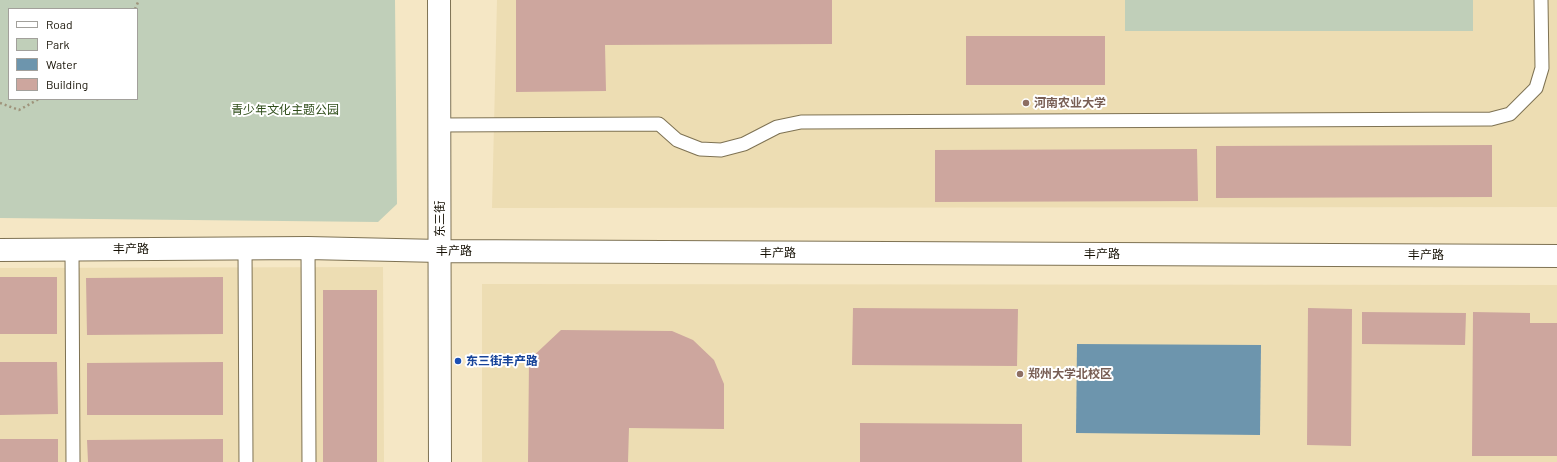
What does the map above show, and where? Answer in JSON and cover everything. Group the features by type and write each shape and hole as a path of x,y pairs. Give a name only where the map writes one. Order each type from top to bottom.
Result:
{"street":[{"name":"东三街","path":"439,0 440,462"},
{"name":"丰产路","path":"0,250 308,248 440,252 1557,256"}],"lane":[{"path":"439,125 659,124 677,140 700,148 721,150 744,144 777,127 801,122 1491,119 1510,114 1536,88 1542,68 1541,0"},
{"path":"308,248 309,462"},
{"path":"245,249 246,462"},
{"path":"72,250 73,462"}],"path":[{"path":"0,104 19,110 37,100"}],"shaded area":[{"name":"河南农业大学","path":"497,0 1557,0 1557,207 492,208"},
{"path":"383,267 384,462 0,462 0,268"},
{"name":"郑州大学北校区","path":"482,284 1557,285 1557,462 482,462"}],"green space":[{"name":"青少年文化主题公园","path":"0,0 395,0 397,204 378,222 0,218"},
{"path":"1125,0 1473,0 1473,31 1125,31"}],"water":[{"path":"1077,344 1261,345 1260,435 1076,433"}],"building":[{"path":"516,0 832,0 832,44 605,45 606,91 516,92"},
{"path":"966,36 1105,36 1105,85 966,85"},
{"path":"1492,145 1492,197 1216,198 1216,146"},
{"path":"1197,149 1198,201 935,202 935,150"},
{"path":"0,277 57,277 57,334 0,334"},
{"path":"223,277 223,334 87,335 86,278"},
{"path":"323,290 377,290 377,462 323,462"},
{"path":"853,308 1018,309 1017,366 852,365"},
{"path":"1308,308 1352,309 1351,446 1307,445"},
{"path":"1362,312 1466,313 1465,345 1362,344"},
{"path":"1473,312 1530,313 1530,323 1557,323 1557,456 1472,456"},
{"path":"561,330 672,331 693,340 714,360 724,384 724,429 629,428 628,462 528,462 529,360"},
{"path":"0,362 57,362 58,414 0,415"},
{"path":"223,362 223,415 87,415 87,363"},
{"path":"860,423 1022,424 1022,462 860,462"},
{"path":"0,439 58,439 58,462 0,462"},
{"path":"223,439 223,462 88,462 87,440"}],"place":[{"name":"河南农业大学","path":"1026,103"},
{"name":"东三街丰产路","path":"458,361"},
{"name":"郑州大学北校区","path":"1020,374"}]}
